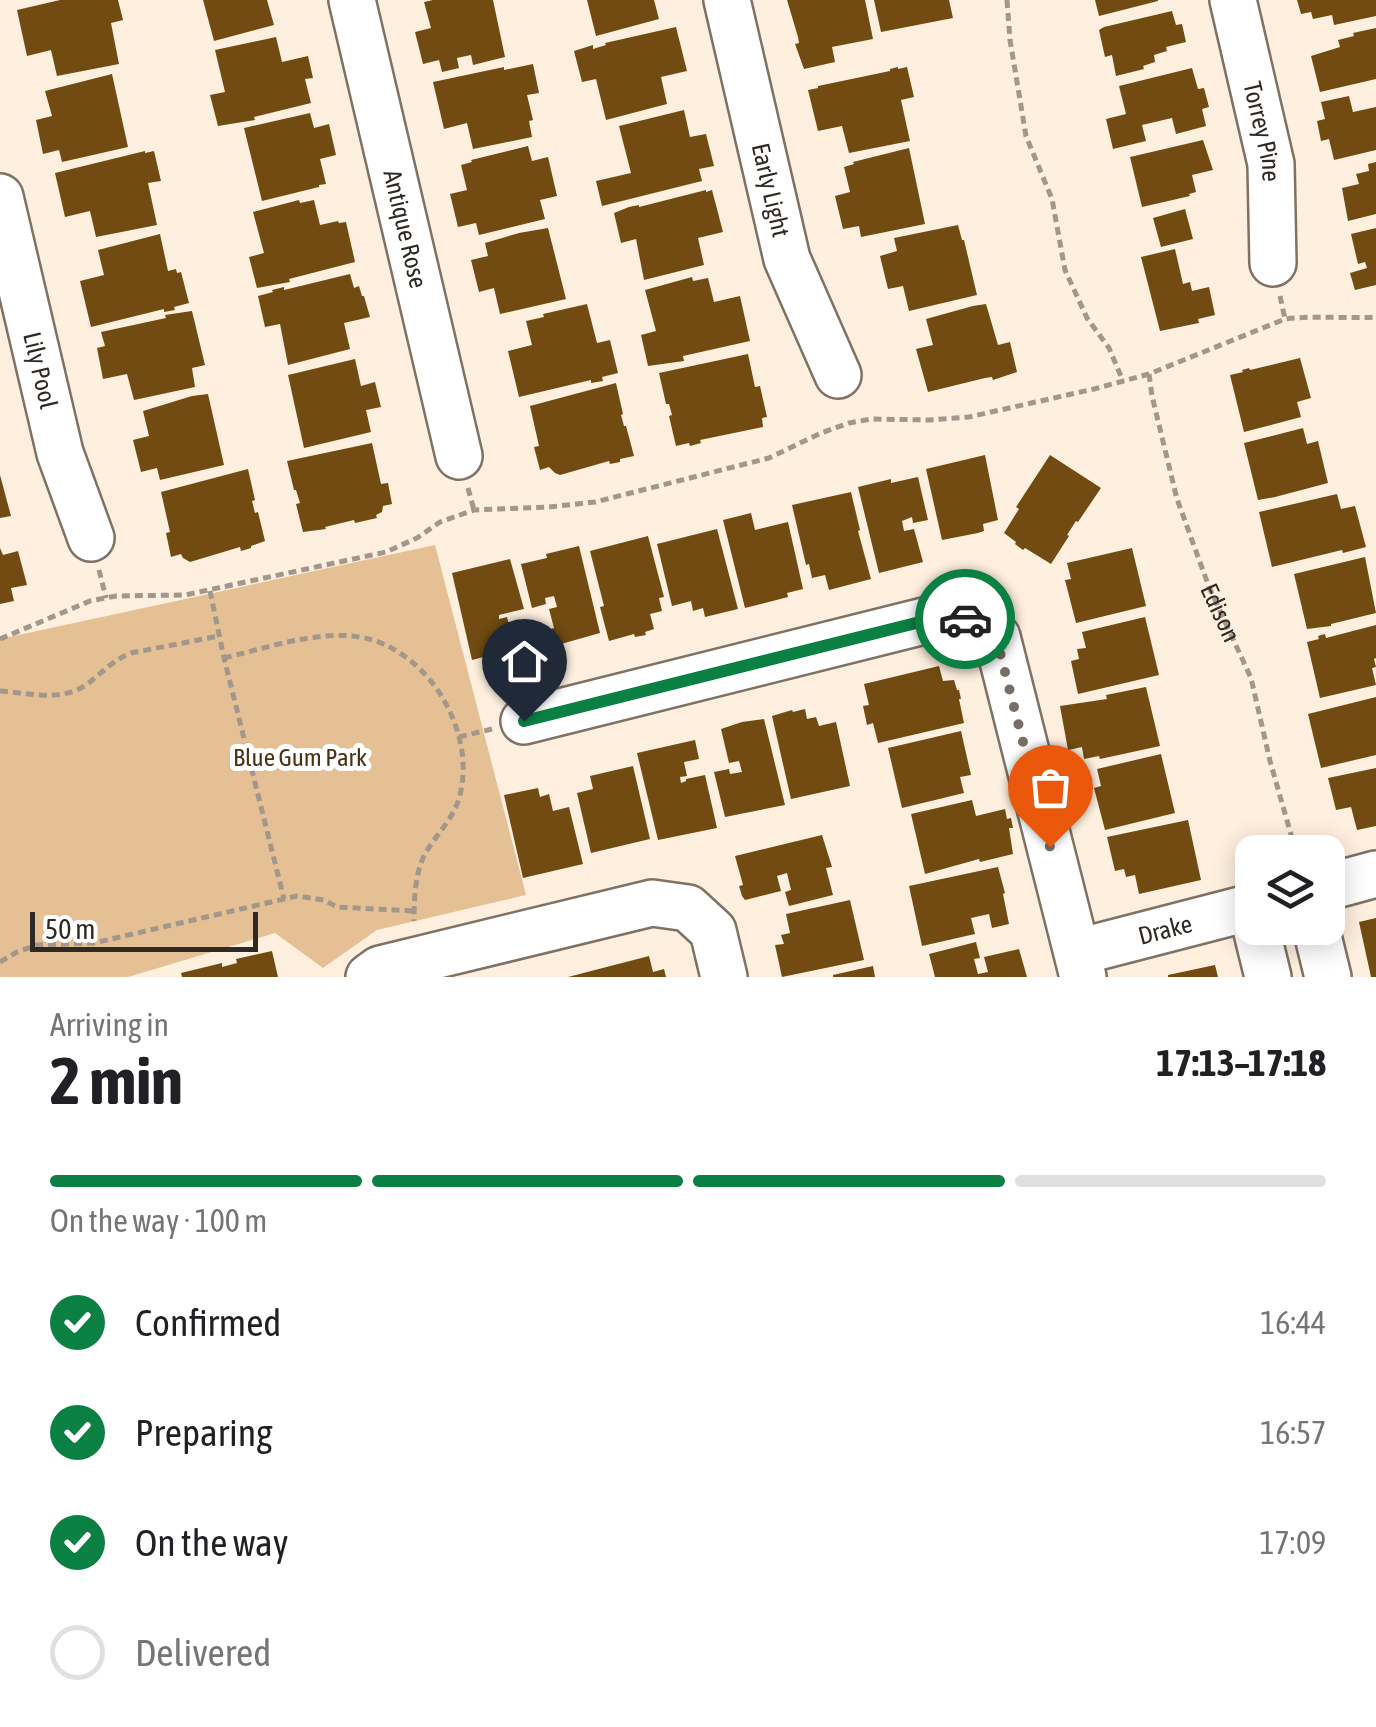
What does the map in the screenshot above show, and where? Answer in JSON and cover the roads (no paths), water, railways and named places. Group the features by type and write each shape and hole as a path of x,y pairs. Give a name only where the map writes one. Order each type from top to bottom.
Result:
{"street":[{"name":"Antique Rose","path":"352,0 458,456"},
{"name":"Early Light","path":"727,0 787,260 845,404"},
{"name":"Torrey Pine","path":"1233,0 1271,164 1273,264"},
{"name":"Lily Pool","path":"0,198 60,453 91,538"},
{"path":"524,721 956,613 996,637 1080,964"},
{"path":"1345,882 1376,874"},
{"path":"369,977 380,969 652,903 688,908 712,931 724,977"},
{"name":"Drake","path":"1080,964 1235,914"},
{"path":"1260,945 1268,977"},
{"path":"1320,945 1328,977"}],"park label":[{"name":"Blue Gum Park","path":"300,757"}]}
